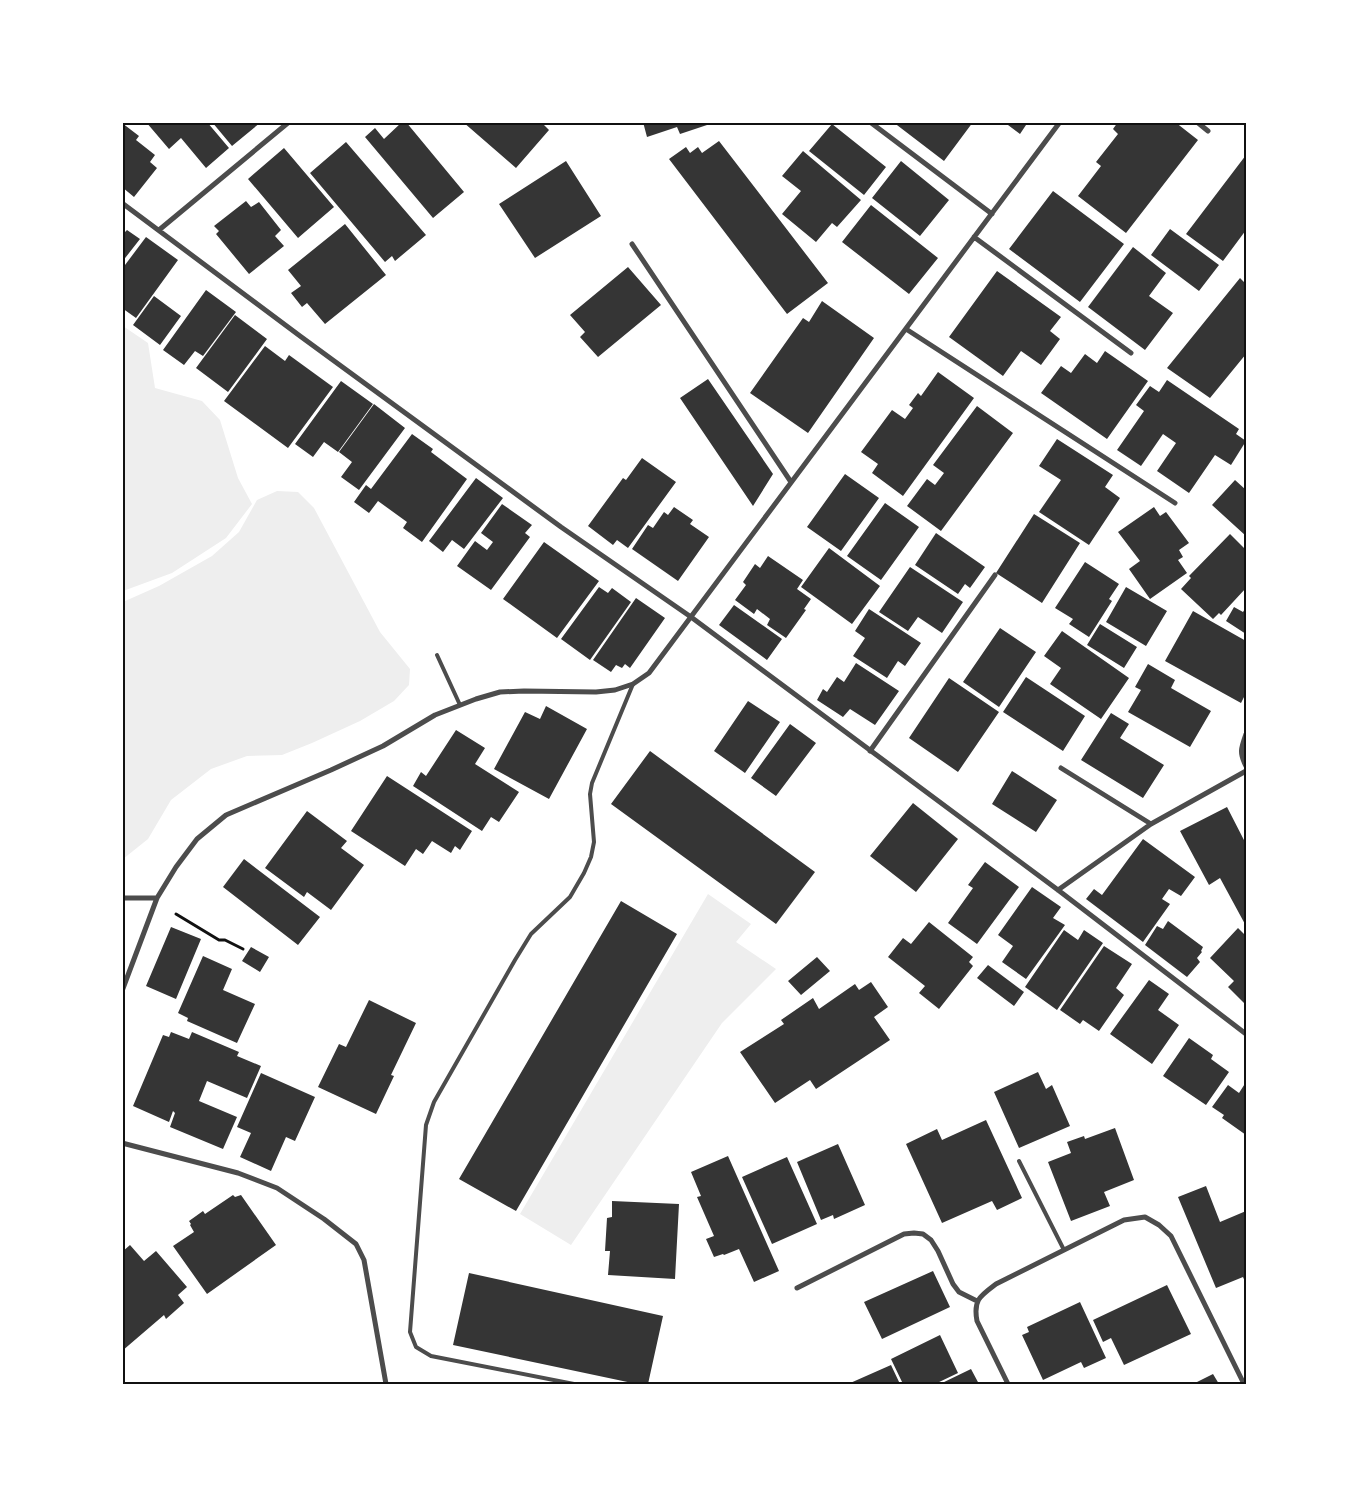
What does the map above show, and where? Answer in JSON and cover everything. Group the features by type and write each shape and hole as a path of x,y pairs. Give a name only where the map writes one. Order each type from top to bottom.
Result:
{"street":[{"path":"159,230 289,122"},
{"path":"870,122 992,214"},
{"path":"122,991 157,898 176,867 197,839 226,815 383,746 435,715 460,705 500,692 596,692 614,690 633,684 649,673 1060,122"},
{"path":"1197,122 1208,131"},
{"path":"122,203 308,342 562,527 691,617 1058,890 1246,1034"},
{"path":"974,237 1131,353"},
{"path":"632,244 791,482"},
{"path":"906,329 1175,503"},
{"path":"870,751 995,575"},
{"path":"1246,734 1241,756 1246,766"},
{"path":"1061,768 1151,824"},
{"path":"1058,890 1151,824 1246,771"},
{"path":"122,898 157,898"},
{"path":"122,1143 238,1172 277,1188 324,1218 356,1244 364,1260 386,1384"},
{"path":"1008,1384 977,1321 975,1310 977,1301 984,1292 996,1284 1124,1220 1145,1217 1159,1225 1170,1236 1244,1384"},
{"path":"797,1288 904,1234 914,1233 923,1234 931,1240 959,1292 977,1301"}],"lane":[{"path":"437,655 460,705"},
{"path":"574,1384 431,1356 416,1347 410,1332 426,1125 434,1102 514,960 531,934 570,897 584,873 591,857 594,842 590,794 592,783 633,684"},
{"path":"1019,1161 1064,1250"}],"path":[{"path":"178,916 219,940 225,940 243,949"}],"shaded area":[{"path":"123,326 148,343 155,388 202,401 220,420 238,478 252,504 226,538 172,573 123,591"},
{"path":"277,491 298,492 314,508 380,632 410,669 409,685 394,701 360,721 312,743 282,755 247,756 211,769 171,800 148,839 123,859 123,602 159,586 212,556 239,532 257,500"},
{"path":"708,894 751,924 736,942 776,969 722,1023 571,1245 520,1214"}],"building":[{"path":"146,122 207,122 229,148 206,168 181,138 169,149"},
{"path":"212,122 261,122 232,146"},
{"path":"402,122 406,122 464,192 433,218 365,137 375,128 384,139"},
{"path":"463,122 541,122 549,130 516,168"},
{"path":"643,122 713,123 680,134 677,127 647,137"},
{"path":"893,122 973,122 944,161"},
{"path":"1004,122 1028,122 1020,134"},
{"path":"1118,122 1175,122 1198,140 1126,233 1078,196 1101,166 1096,162 1118,134 1113,129"},
{"path":"122,123 139,136 136,140 155,155 150,162 157,168 134,197 122,187"},
{"path":"832,124 886,167 864,195 809,151"},
{"path":"719,141 828,283 787,314 669,159 686,147 690,153 698,147 702,153"},
{"path":"346,142 426,235 395,261 392,256 385,262 310,173"},
{"path":"284,148 334,207 298,238 248,179"},
{"path":"803,151 861,200 837,227 832,223 816,242 782,214 801,191 782,176"},
{"path":"1246,155 1246,230 1223,261 1186,234"},
{"path":"566,161 601,216 535,258 499,204"},
{"path":"901,161 949,200 920,236 872,198"},
{"path":"1053,191 1124,244 1080,302 1009,249"},
{"path":"246,201 251,207 259,202 281,230 275,236 284,246 249,274 216,234 219,231 214,226"},
{"path":"871,205 938,258 909,294 842,242"},
{"path":"345,224 386,275 325,324 307,303 302,307 291,293 301,286 288,270"},
{"path":"1170,229 1219,265 1199,291 1151,255"},
{"path":"127,230 140,239 122,262 122,232 124,233"},
{"path":"146,237 178,260 136,318 122,308 122,269"},
{"path":"1133,247 1166,273 1149,296 1173,313 1145,350 1088,307"},
{"path":"628,267 661,305 598,357 580,337 585,332 570,315"},
{"path":"997,271 1061,317 1050,331 1060,339 1041,365 1021,351 1003,376 949,337"},
{"path":"1240,278 1246,284 1246,354 1210,398 1167,368"},
{"path":"206,290 236,312 203,356 195,351 184,365 163,350"},
{"path":"154,296 181,316 160,345 133,325"},
{"path":"822,301 874,338 808,433 750,393 803,318 809,322"},
{"path":"235,315 267,339 228,392 196,368"},
{"path":"265,346 285,361 289,355 333,387 288,448 224,401"},
{"path":"1105,351 1148,381 1107,439 1041,393 1061,366 1071,373 1085,354 1097,363"},
{"path":"938,372 974,398 903,496 872,473 878,464 861,452 892,410 905,419 913,408 909,405 918,393 921,396"},
{"path":"708,379 773,474 753,506 680,398"},
{"path":"1167,380 1239,429 1236,434 1246,441 1231,465 1215,455 1189,493 1157,471 1176,443 1163,434 1141,466 1117,450 1144,411 1136,405 1150,386 1159,392"},
{"path":"341,381 373,404 338,452 324,442 313,457 295,444"},
{"path":"374,404 405,428 359,490 341,477 352,462 339,452"},
{"path":"977,406 1013,433 941,531 907,506 927,479 935,485 944,473 933,465"},
{"path":"412,434 433,449 431,452 467,479 422,542 403,528 407,522 378,501 369,513 354,502 366,485 371,489"},
{"path":"1057,439 1113,475 1105,487 1120,498 1089,545 1039,512 1061,480 1039,466"},
{"path":"642,458 676,482 628,548 617,540 613,545 588,526 623,478 626,480"},
{"path":"845,474 879,498 841,551 807,527"},
{"path":"476,478 503,498 464,549 452,540 443,552 429,541"},
{"path":"1235,480 1246,490 1246,536 1212,505"},
{"path":"885,503 919,527 881,580 847,556"},
{"path":"502,504 532,525 525,533 530,537 491,590 457,566 475,541 487,550 493,542 481,533"},
{"path":"674,507 693,520 690,524 709,537 678,581 632,549 648,525 653,528 664,512 668,515"},
{"path":"1154,507 1160,516 1166,512 1189,543 1179,550 1183,557 1178,560 1187,573 1150,599 1129,569 1140,561 1118,532"},
{"path":"1034,514 1080,543 1042,603 996,573"},
{"path":"936,533 985,567 970,588 965,584 958,594 915,565"},
{"path":"1230,534 1246,550 1246,588 1221,615 1219,613 1213,619 1181,589 1191,578 1189,576"},
{"path":"544,542 599,581 557,638 503,599"},
{"path":"829,548 880,586 852,624 801,587"},
{"path":"768,556 803,580 797,589 811,599 804,609 806,610 786,638 767,625 770,619 757,609 754,614 735,600 746,585 743,582 755,564 760,568"},
{"path":"1085,562 1119,584 1109,599 1112,601 1089,637 1069,624 1073,619 1055,608"},
{"path":"910,567 963,602 942,633 918,617 908,631 879,612"},
{"path":"599,587 608,593 612,588 631,602 590,660 561,639"},
{"path":"1126,587 1167,611 1146,646 1106,622"},
{"path":"636,598 665,618 630,668 625,664 622,668 616,665 611,672 593,660"},
{"path":"734,605 782,639 767,660 719,625"},
{"path":"1234,607 1243,612 1246,607 1246,634 1226,621"},
{"path":"869,609 921,643 905,666 898,661 887,678 853,656 865,638 855,631"},
{"path":"1193,611 1246,641 1246,693 1241,703 1165,661"},
{"path":"1100,624 1137,647 1124,668 1087,645"},
{"path":"1000,628 1036,652 999,707 963,682"},
{"path":"1062,631 1129,678 1101,719 1050,684 1061,668 1044,656"},
{"path":"856,663 899,691 875,725 850,709 843,717 817,700 823,689 827,692 837,677 844,682"},
{"path":"1148,664 1175,680 1171,688 1211,711 1190,747 1128,712 1141,690 1135,687"},
{"path":"1026,677 1085,716 1063,751 1003,712"},
{"path":"949,678 999,712 958,772 909,738"},
{"path":"748,701 780,722 745,773 714,751"},
{"path":"546,706 587,729 549,799 494,769 525,712 540,719"},
{"path":"1111,713 1129,724 1120,738 1164,765 1143,798 1081,760"},
{"path":"790,724 816,743 776,796 751,778"},
{"path":"456,730 485,748 475,764 519,792 499,822 491,817 482,831 413,786 421,772 426,776"},
{"path":"650,751 815,872 776,924 611,804"},
{"path":"1012,771 1057,800 1036,832 992,804"},
{"path":"387,776 472,831 460,850 455,846 451,853 432,841 423,854 416,849 405,866 351,831"},
{"path":"913,803 958,839 916,892 870,856"},
{"path":"1227,807 1246,844 1246,926 1220,878 1209,885 1180,831"},
{"path":"307,811 347,841 341,848 364,865 331,910 307,892 304,897 265,868"},
{"path":"1143,839 1195,877 1181,896 1169,889 1162,899 1170,904 1143,942 1086,899 1094,889 1102,895"},
{"path":"244,859 320,917 298,945 223,887"},
{"path":"985,862 1019,887 977,944 948,923 973,888 968,885"},
{"path":"1032,887 1061,907 1053,918 1065,925 1026,979 1002,962 1013,946 998,935"},
{"path":"621,901 677,934 516,1211 459,1179"},
{"path":"1168,921 1203,947 1202,952 1197,958 1200,962 1187,977 1145,945 1157,926 1163,929"},
{"path":"929,922 973,957 969,962 973,966 939,1009 919,993 925,986 888,957 903,938 911,944"},
{"path":"171,927 201,939 176,999 146,986"},
{"path":"1238,928 1246,936 1246,1005 1228,987 1234,981 1210,958"},
{"path":"1064,930 1078,940 1084,930 1103,943 1057,1010 1025,987"},
{"path":"1104,946 1132,964 1116,988 1124,995 1099,1031 1083,1020 1080,1024 1060,1010"},
{"path":"251,947 269,957 260,972 242,961"},
{"path":"203,956 232,969 223,990 255,1004 237,1043 187,1021 188,1018 178,1013"},
{"path":"817,957 830,971 801,995 788,981"},
{"path":"988,965 1024,992 1014,1006 977,978"},
{"path":"1149,980 1169,994 1158,1010 1179,1025 1152,1064 1110,1034"},
{"path":"871,982 888,1007 874,1017 890,1040 816,1089 810,1080 775,1103 740,1052 784,1024 781,1020 813,998 819,1009 855,984 859,990"},
{"path":"369,1000 416,1023 391,1075 394,1076 376,1114 318,1087 339,1044 346,1047"},
{"path":"171,1032 189,1039 192,1032 239,1052 237,1056 261,1066 247,1098 207,1081 199,1101 237,1117 223,1149 170,1127 175,1113 173,1111 169,1122 133,1106 163,1035 169,1037"},
{"path":"1189,1038 1213,1055 1211,1059 1229,1072 1206,1105 1163,1076"},
{"path":"1038,1072 1046,1089 1052,1085 1070,1126 1019,1148 994,1092"},
{"path":"261,1073 315,1097 295,1141 286,1137 271,1171 240,1157 251,1133 237,1127"},
{"path":"1246,1082 1246,1135 1222,1118 1224,1115 1212,1107 1228,1085 1239,1093"},
{"path":"986,1120 1022,1198 997,1210 992,1201 942,1223 906,1144 937,1129 942,1140"},
{"path":"1115,1128 1134,1180 1104,1192 1110,1206 1071,1221 1048,1162 1071,1153 1067,1142 1084,1136 1085,1139"},
{"path":"838,1144 865,1205 834,1219 833,1215 821,1220 797,1162"},
{"path":"728,1156 779,1271 754,1282 739,1249 714,1257 706,1239 714,1236 697,1197 701,1196 691,1172"},
{"path":"787,1157 817,1224 772,1244 742,1177"},
{"path":"1206,1186 1220,1222 1246,1211 1246,1284 1243,1277 1216,1288 1178,1197"},
{"path":"233,1195 235,1197 241,1195 276,1245 207,1294 173,1246 194,1232 189,1221 203,1211 205,1214"},
{"path":"612,1201 679,1204 675,1279 608,1275 610,1251 605,1251 607,1218 612,1217"},
{"path":"130,1245 144,1261 156,1251 187,1287 178,1295 184,1303 166,1319 164,1315 122,1351 122,1252"},
{"path":"933,1271 950,1307 882,1339 864,1302"},
{"path":"469,1273 663,1316 648,1384 637,1384 453,1345"},
{"path":"1167,1285 1191,1334 1124,1365 1111,1338 1103,1342 1093,1320"},
{"path":"1080,1302 1106,1358 1084,1368 1081,1362 1043,1380 1022,1335 1029,1332 1027,1327"},
{"path":"940,1335 958,1373 935,1384 903,1384 891,1359"},
{"path":"891,1365 900,1384 848,1384"},
{"path":"971,1369 979,1384 940,1384"},
{"path":"1213,1374 1219,1384 1193,1384"}]}
